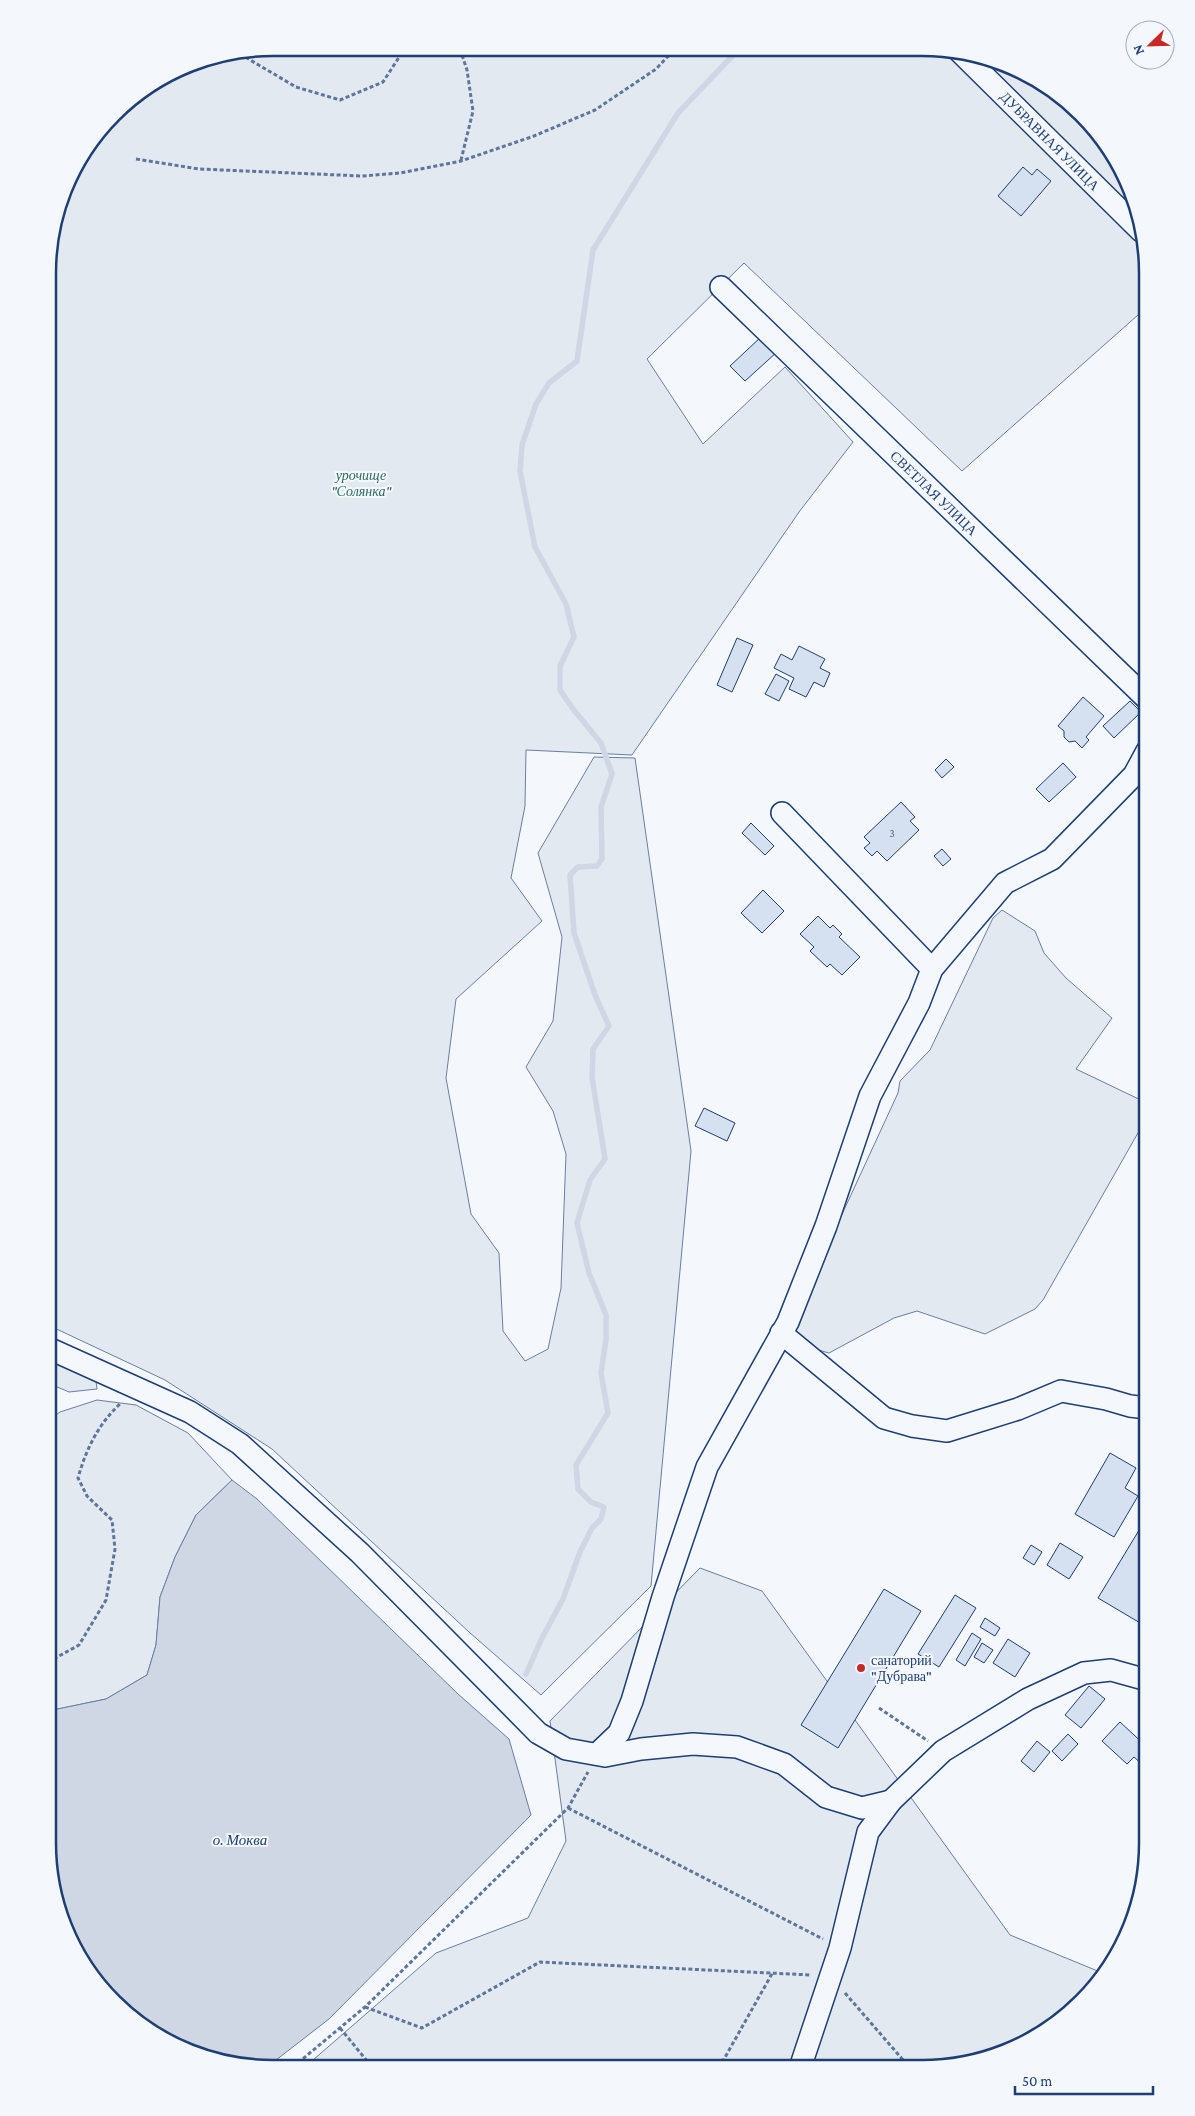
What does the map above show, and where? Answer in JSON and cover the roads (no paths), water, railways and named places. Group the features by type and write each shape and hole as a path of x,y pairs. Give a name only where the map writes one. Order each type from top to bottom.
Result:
{"street":[{"name":"ДУБРАВНАЯ УЛИЦА","path":"970,62 1133,223"},
{"name":"СВЕТЛАЯ УЛИЦА","path":"721,286 1139,691"},
{"path":"597,1754 619,1733 632,1701 663,1597 707,1467 784,1327 826,1226 870,1096 919,1003 932,969 1005,883 1052,859 1134,775 1139,766"},
{"path":"782,813 932,969"},
{"path":"784,1327 884,1418 912,1426 947,1431 1018,1409 1061,1391 1106,1399 1139,1408"},
{"path":"56,1352 190,1412 240,1444 360,1553 538,1733 566,1749 606,1756 641,1749 693,1744 737,1746 784,1764 826,1798 862,1808 891,1801"},
{"path":"803,2060 840,1948 868,1832 891,1801 943,1751 1028,1699 1084,1673 1110,1670 1139,1678"}],"water":[{"name":"о. Моква","path":"232,1480 257,1499 458,1694 509,1739 531,1815 329,2019 276,2060 231,2056 203,2048 164,2031 130,2006 101,1975 85,1951 68,1913 58,1872 56,1843 56,1709 106,1699 147,1675 156,1645 160,1597 175,1557 196,1515"}],"waterway":[{"path":"526,1674 541,1640 563,1599 580,1552 592,1528 601,1519 604,1507 591,1502 578,1489 576,1465 608,1413 601,1373 606,1340 606,1315 589,1273 577,1223 590,1180 605,1159 592,1077 593,1049 609,1026 595,995 574,933 570,875 578,867 597,866 602,859 601,807 612,774 601,743 560,690 560,666 574,637 566,604 535,547 520,471 522,445 536,404 549,383 577,361 593,250 678,113 732,56"}],"place":[{"name":"санаторий \"Дубрава\"","path":"861,1668"}],"park label":[{"name":"урочище \"Солянка\"","path":"361,484"}]}
